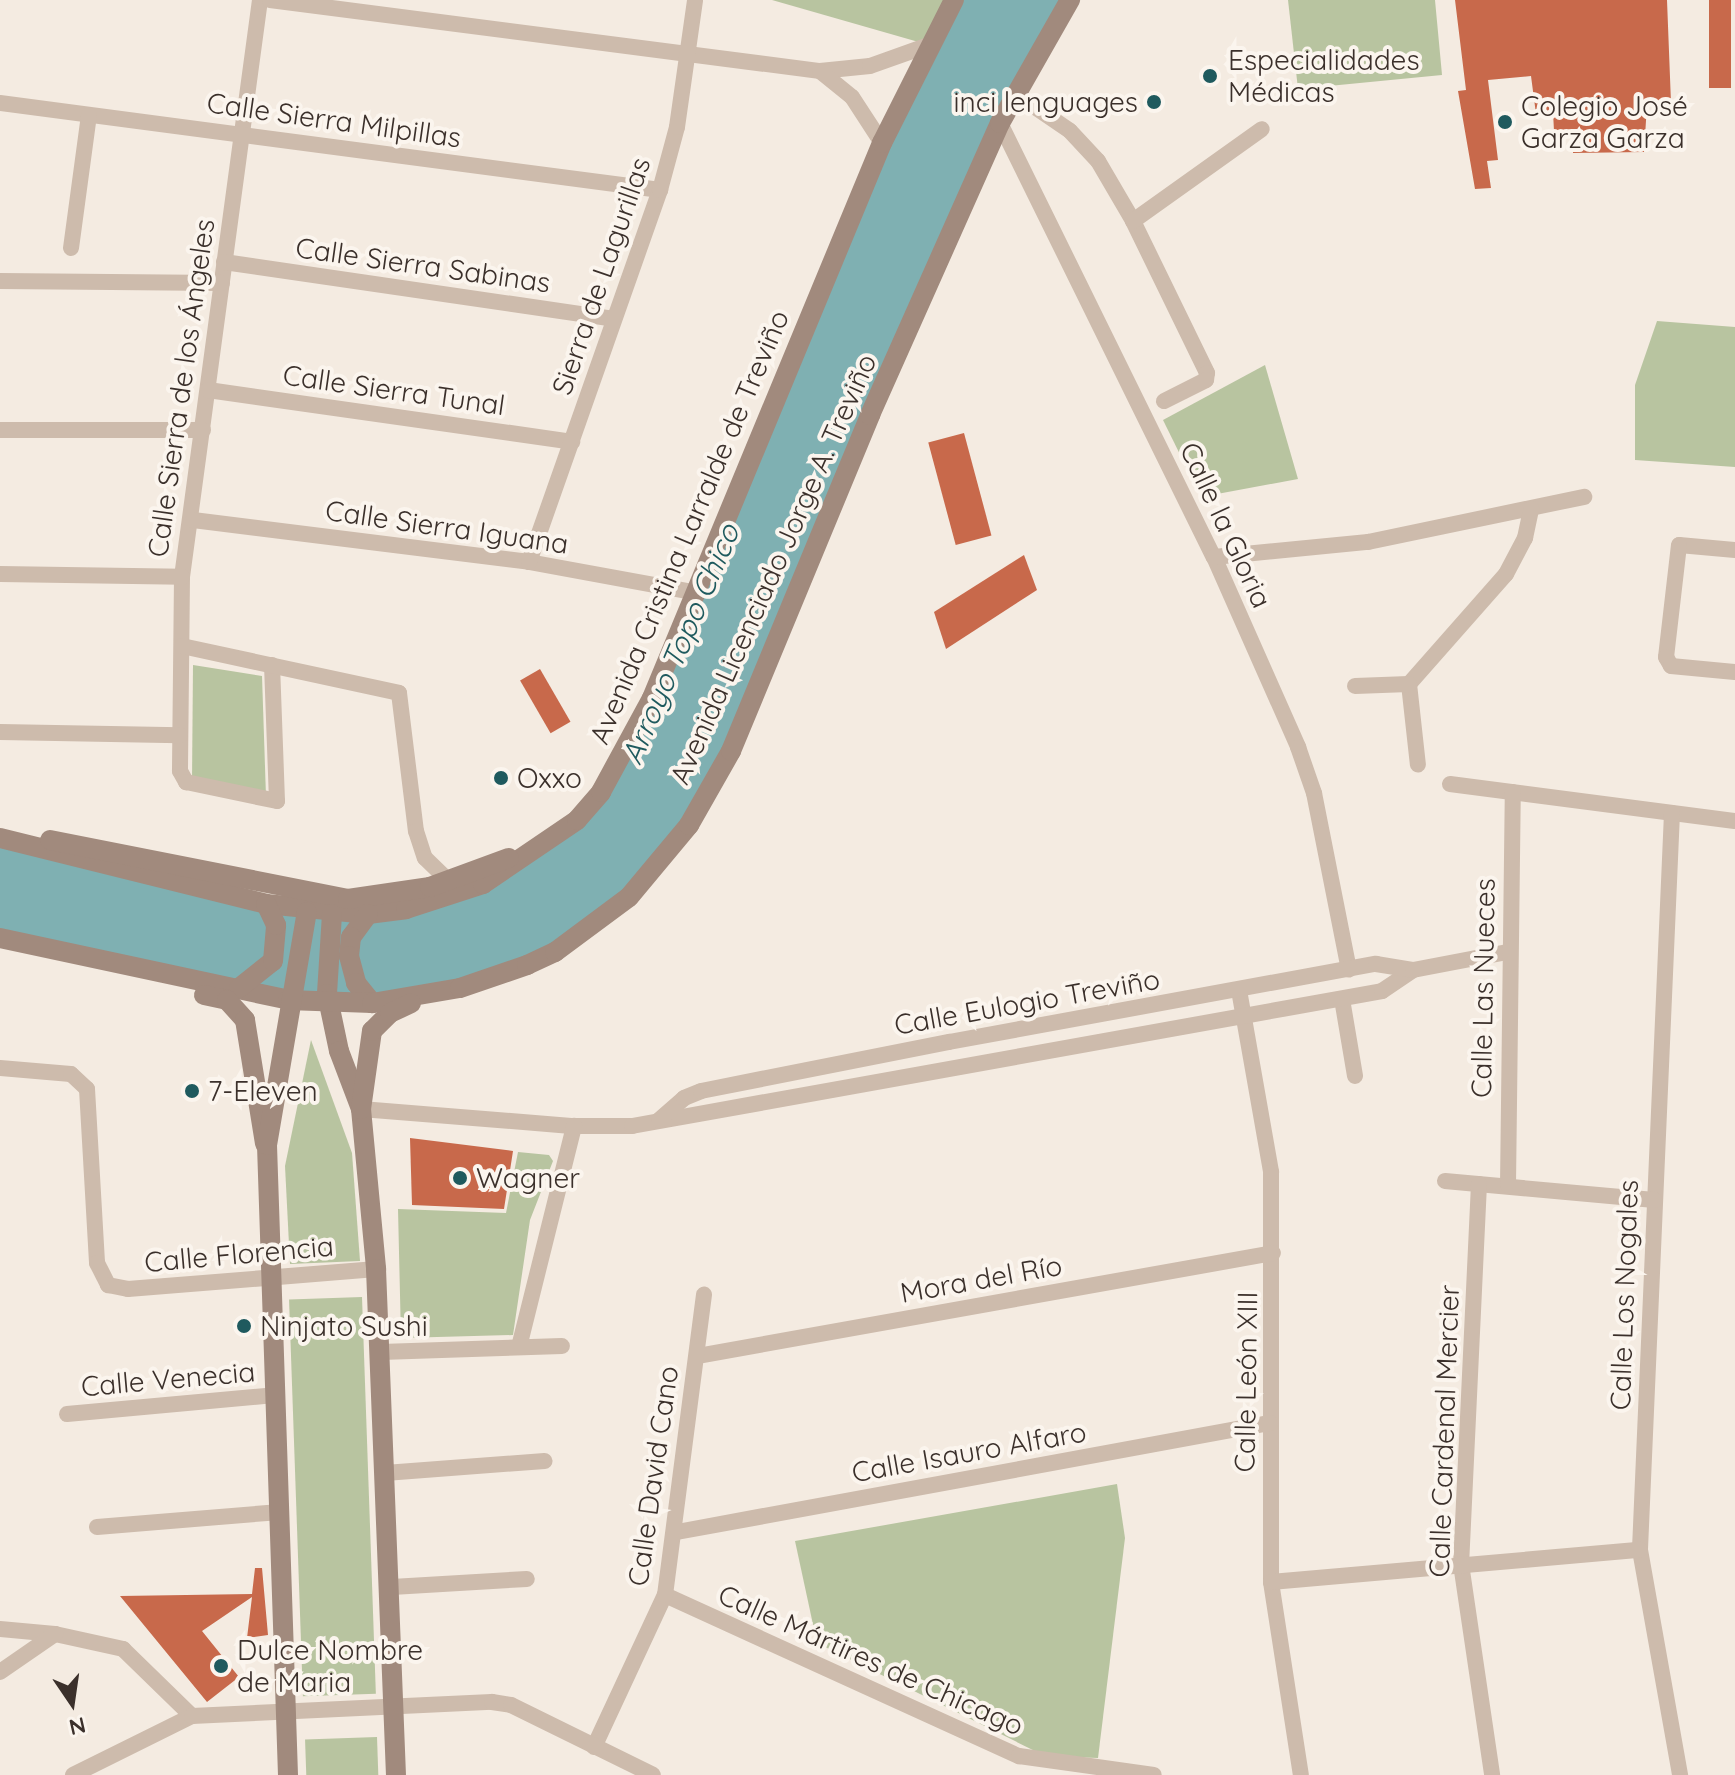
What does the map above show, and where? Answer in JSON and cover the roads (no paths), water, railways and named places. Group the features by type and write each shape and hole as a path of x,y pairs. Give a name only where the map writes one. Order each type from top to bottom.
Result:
{"main road":[{"name":"Avenida Cristina Larralde de Treviño","path":"3,839 307,918 363,919 462,893 504,873 550,841 591,805 623,757 882,143 954,0"},
{"name":"Avenida Licenciado Jorge A. Treviño","path":"0,938 166,975 297,993 327,994 372,1003 429,996 495,978 555,952 629,897 689,825 731,751 870,415 1000,123 1070,0"},
{"path":"3,839 44,839 124,851 333,897 380,897 449,881 550,841"},
{"path":"247,984 273,961 277,937 270,909"},
{"path":"288,1775 267,1145 297,993 307,918"},
{"path":"331,919 327,994 361,1109 376,1269 392,1587 396,1775"},
{"path":"363,919 349,956 356,983 372,1003"},
{"path":"166,975 190,991 238,1007 245,1020 258,1124 267,1145"},
{"path":"361,1109 376,1025 390,1013 429,996"}],"street":[{"name":"Calle Sierra de los Ángeles","path":"260,0 193,520 182,577 180,771 186,782 277,801 272,665"},
{"path":"270,0 820,71 870,66 929,45"},
{"name":"Sierra de Lagurillas","path":"529,562 660,190 688,55 695,0"},
{"path":"820,71 852,97 882,143"},
{"path":"1016,94 1085,144 1133,221 1208,376 1164,401"},
{"name":"Calle Sierra Milpillas","path":"0,103 660,190"},
{"path":"71,248 89,115"},
{"name":"Calle la Gloria","path":"1000,123 1214,557 1309,777 1349,970"},
{"path":"1133,221 1262,129"},
{"name":"Calle Sierra Sabinas","path":"224,262 614,319"},
{"path":"0,281 222,283"},
{"name":"Calle Sierra Tunal","path":"208,390 572,442"},
{"path":"0,430 203,430"},
{"path":"1214,557 1368,542 1584,497"},
{"path":"1355,686 1409,684 1506,574 1525,538 1531,509"},
{"name":"Calle Sierra Iguana","path":"193,520 529,562 693,592"},
{"path":"1735,550 1679,545 1666,657 1671,666 1735,672"},
{"path":"0,574 182,577"},
{"path":"182,646 399,693 416,831 425,858 449,881"},
{"path":"1409,684 1418,765"},
{"path":"0,732 180,735"},
{"path":"1450,784 1735,821"},
{"name":"Calle Las Nueces","path":"1508,1185 1507,952 1513,792"},
{"name":"Calle Los Nogales","path":"1672,813 1640,1550 1680,1775"},
{"name":"Calle Eulogio Treviño","path":"659,1120 684,1098 701,1091 949,1042 1349,970 1386,964 1413,970 1507,952"},
{"name":"Calle Eulogio Treviño","path":"361,1109 574,1126 659,1120 954,1071 1342,999 1390,989 1413,970"},
{"name":"Calle León XIII","path":"1239,990 1268,1141 1273,1253 1271,1582 1301,1775"},
{"path":"1342,999 1355,1076"},
{"path":"949,1042 954,1071"},
{"name":"Calle Florencia","path":"0,1068 71,1074 87,1089 97,1263 108,1285 128,1289 269,1275 376,1269"},
{"path":"519,1347 574,1126"},
{"path":"1445,1181 1654,1200"},
{"name":"Calle Cardenal Mercier","path":"1479,1184 1461,1564 1492,1775"},
{"name":"Mora del Río","path":"697,1356 1273,1253"},
{"name":"Calle David Cano","path":"594,1747 665,1595 677,1532 704,1295"},
{"path":"381,1352 562,1346"},
{"name":"Calle Venecia","path":"67,1414 274,1395"},
{"name":"Calle Isauro Alfaro","path":"677,1532 1270,1423"},
{"path":"385,1473 545,1461"},
{"path":"97,1527 280,1512"},
{"path":"1271,1582 1640,1550"},
{"path":"392,1587 527,1579"},
{"name":"Calle Mártires de Chicago","path":"665,1595 1019,1756 1154,1775"},
{"path":"0,1629 55,1634 123,1649 192,1716"},
{"path":"0,1672 55,1634"},
{"path":"73,1775 192,1716 287,1715 503,1703 653,1775"}],"water":[{"name":"Arroyo Topo Chico","path":"954,0 1070,0 1042,44 731,751 629,897 514,970 328,1003 0,938 0,838 266,904 462,893 601,792"}],"place":[{"name":"Especialidades Médicas","path":"1210,76"},
{"name":"inci lenguages","path":"1154,102"},
{"name":"Colegio José Garza Garza","path":"1505,122"},
{"name":"Oxxo","path":"501,778"},
{"name":"7-Eleven","path":"192,1091"},
{"name":"Wagner","path":"460,1178"},
{"name":"Ninjato Sushi","path":"244,1326"},
{"name":"Dulce Nombre de Maria","path":"221,1666"}]}
